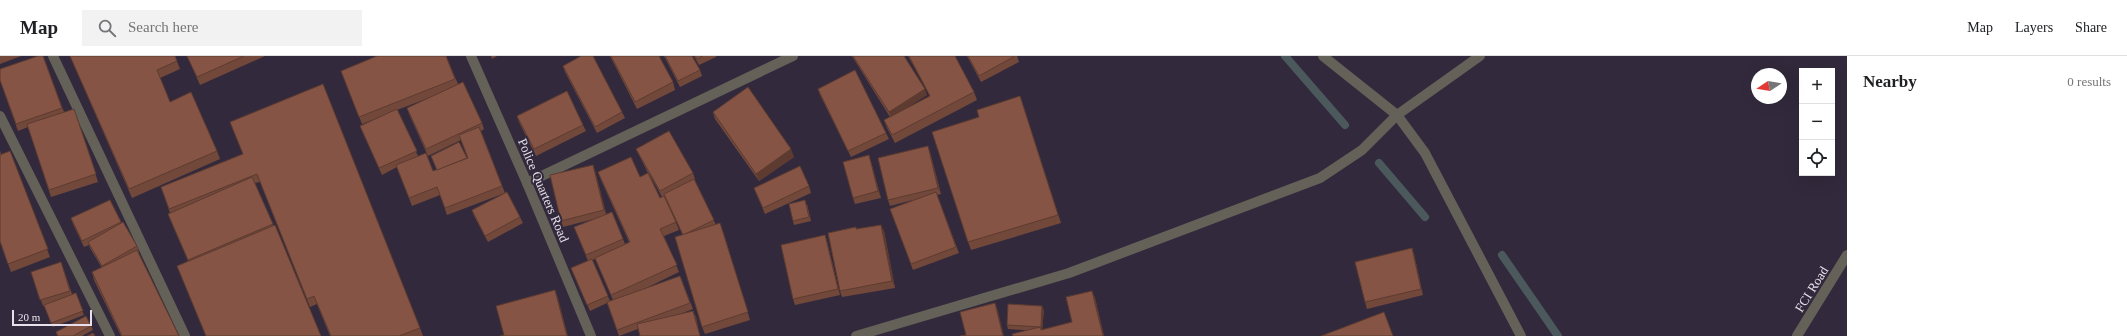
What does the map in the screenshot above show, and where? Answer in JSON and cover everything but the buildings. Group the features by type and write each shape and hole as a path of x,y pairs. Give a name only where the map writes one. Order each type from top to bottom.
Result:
{"street":[{"path":"53,56 185,336"},
{"name":"Police Quarters Road","path":"470,56 527,184 591,336"},
{"path":"527,184 793,56"},
{"path":"1323,56 1397,115 1426,153 1521,336"},
{"path":"856,336 1069,273 1320,178 1362,150 1397,115 1480,56"},
{"path":"0,116 110,336"},
{"name":"FCI Road","path":"1797,336 1847,255"}],"waterway":[{"path":"1285,56 1345,125"},
{"path":"1379,163 1425,217"},
{"path":"1502,255 1558,336"}]}
